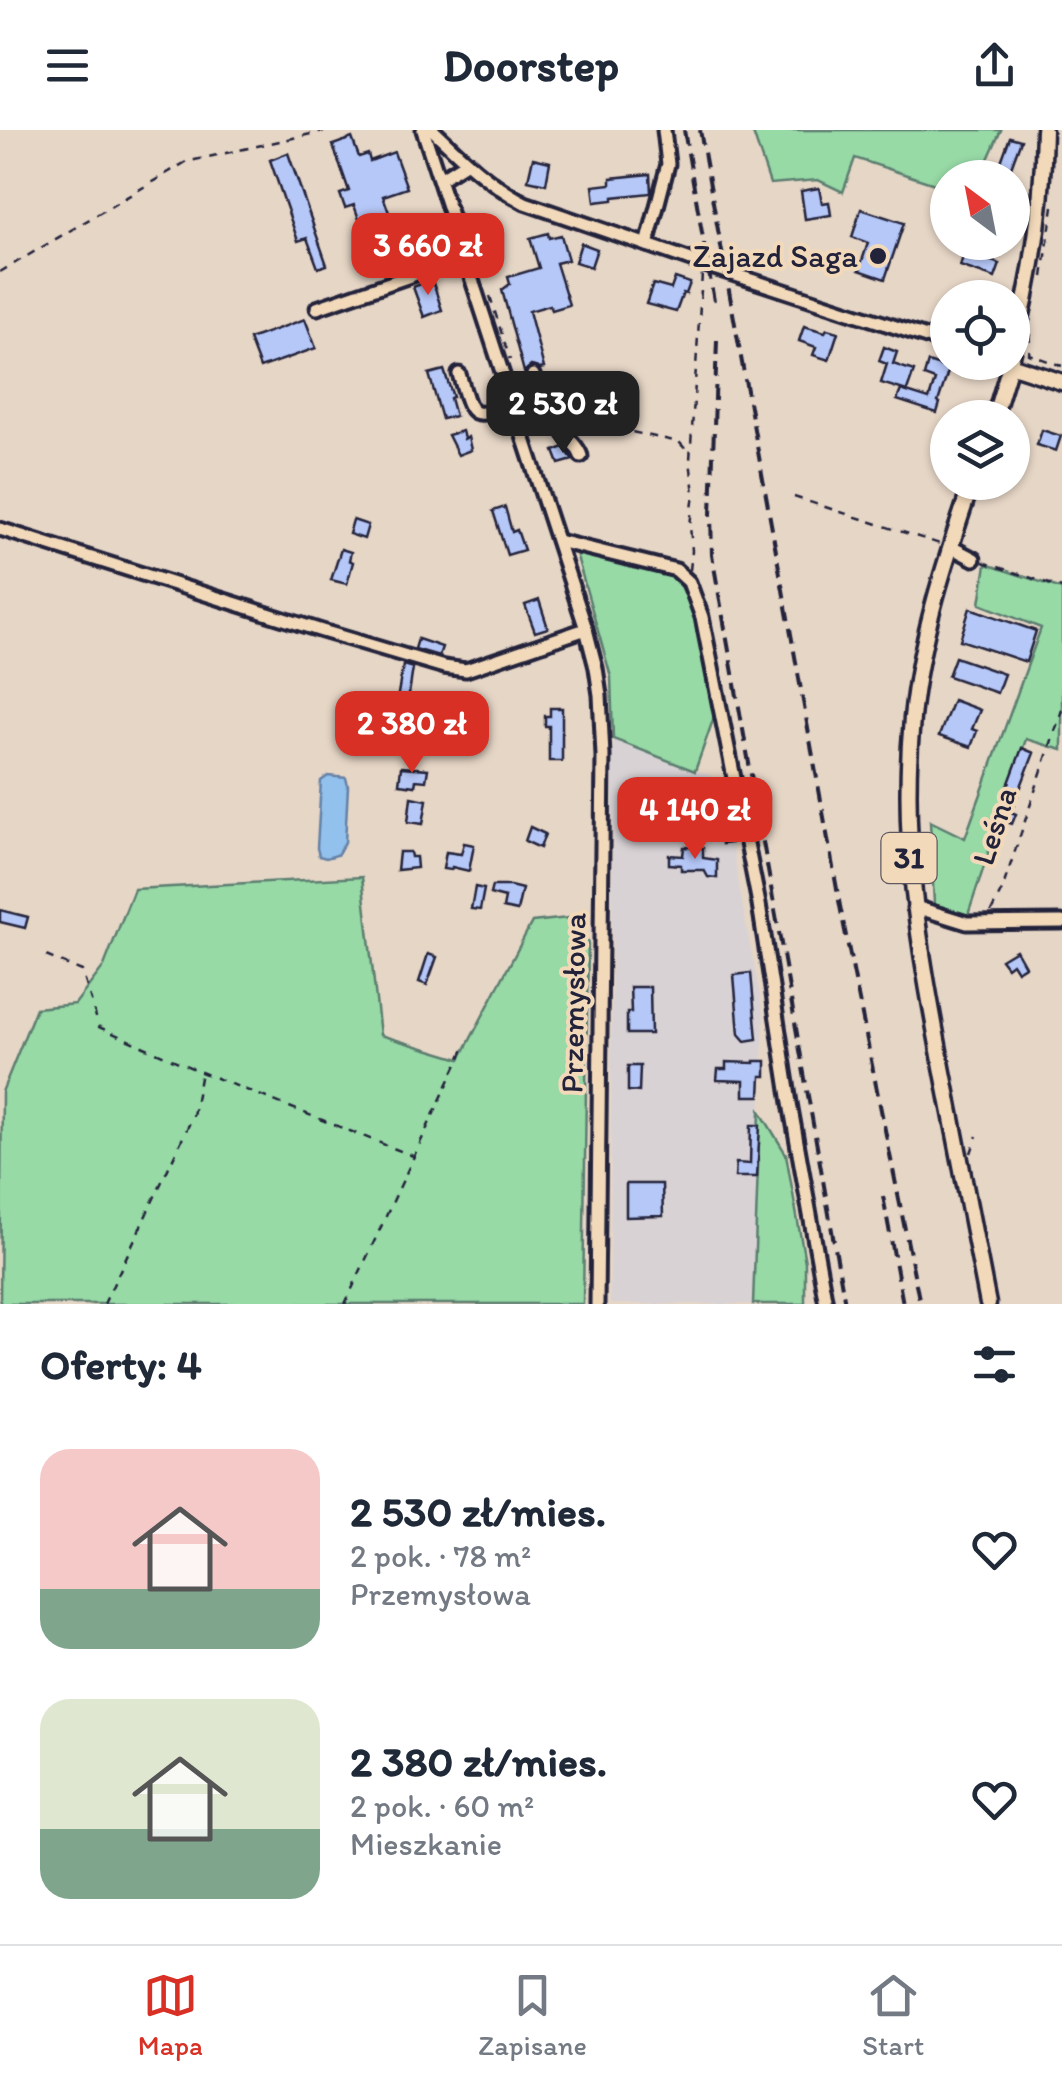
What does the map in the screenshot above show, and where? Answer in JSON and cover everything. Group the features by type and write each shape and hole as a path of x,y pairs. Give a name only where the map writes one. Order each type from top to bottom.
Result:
{"main road":[{"path":"1030,280 1043,180 1044,130"},
{"path":"1030,369 1062,382"},
{"name":"31","path":"966,500 930,619 912,715 908,815 922,962 988,1304"}],"street":[{"name":"Przemysłowa","path":"423,130 520,410 586,629 598,682 602,724 597,1304"},
{"path":"433,130 466,162 525,203 930,338"},
{"path":"647,245 668,164 664,130"},
{"path":"440,179 466,162"},
{"path":"318,308 466,257"},
{"path":"459,374 468,404 476,413 536,410 559,421 581,456"},
{"path":"520,410 534,406 534,375"},
{"path":"0,529 444,667 466,670 586,629"},
{"path":"558,540 676,570 689,582 702,617 755,885 826,1304"},
{"path":"950,547 974,559"},
{"path":"914,908 958,922 1062,922"}],"path":[{"path":"0,272 186,162 328,130"},
{"path":"690,460 702,264"},
{"path":"553,417 679,442 688,451 694,494 689,582"},
{"path":"794,497 950,547"},
{"path":"974,559 1062,588"},
{"name":"Leśna","path":"986,922 1002,890 1062,710"},
{"path":"46,956 82,971 98,1027 413,1156"},
{"path":"345,1304 465,1048"},
{"path":"104,1304 193,1116 201,1072"},
{"path":"968,1162 977,1136"}],"shaded area":[{"path":"613,739 721,780 764,1017 753,1304 610,1304"}],"green space":[{"path":"752,130 1001,130 988,160 930,160 930,182 855,158 843,192 818,180 770,184"},
{"path":"572,539 681,567 678,581 697,626 714,708 695,771 613,739 611,677"},
{"path":"986,564 1062,589 1062,750 1026,739 968,915 934,904 930,821 965,838 1041,628 980,604"},
{"path":"362,877 380,1035 460,1059 532,922 577,917 588,944 583,1304 0,1304 2,1092 36,1008 75,1004 104,966 134,889"},
{"path":"760,1111 786,1154 805,1262 805,1304 753,1304"}],"water":[{"path":"328,776 346,778 348,786 345,842 337,855 326,858 319,856 317,848 321,781"}],"building":[{"path":"1010,137 1021,140 1014,160 1002,160"},
{"path":"352,138 359,157 368,154 370,161 394,152 407,188 383,196 400,243 371,253 354,205 345,208 340,194 349,191 333,145"},
{"path":"288,153 327,265 318,268 307,238 298,241 270,160"},
{"path":"533,158 550,162 546,184 528,180"},
{"path":"650,174 651,193 595,202 593,186 611,184 611,178"},
{"path":"819,188 822,203 829,202 831,215 805,219 801,191"},
{"path":"861,209 904,223 885,279 859,270 868,243 852,237"},
{"path":"548,233 549,238 561,235 568,260 556,263 569,305 529,311 544,368 531,366 524,372 502,290 510,284 508,277 539,268 530,238"},
{"path":"581,243 597,249 591,267 575,262"},
{"path":"962,260 1000,264 995,278 960,266"},
{"path":"675,278 690,283 676,312 646,304 653,284 671,289"},
{"path":"432,280 442,310 424,317 413,287"},
{"path":"305,319 316,348 260,368 249,339"},
{"path":"804,326 838,332 829,360 813,355 816,347 799,341"},
{"path":"884,347 897,352 893,364 914,371 907,391 881,383 887,364 879,361"},
{"path":"444,370 455,416 442,419 429,374"},
{"path":"935,380 945,380 939,400 930,400 930,411 897,400 901,390 929,399"},
{"path":"1042,430 1061,436 1056,451 1037,445"},
{"path":"462,431 471,450 458,455 448,435"},
{"path":"564,447 573,460 559,464 554,451"},
{"path":"505,507 512,532 517,530 524,550 507,555 493,511"},
{"path":"353,520 368,525 364,539 349,534"},
{"path":"341,549 351,552 349,560 353,562 347,584 331,580"},
{"path":"539,600 548,628 535,632 525,605"},
{"path":"970,608 1036,631 1026,662 960,640"},
{"path":"418,639 442,647 439,656 415,649"},
{"path":"955,657 1004,674 997,693 948,676"},
{"path":"403,665 413,668 406,714 395,711"},
{"path":"953,700 980,710 972,729 977,731 971,747 939,736"},
{"path":"550,708 562,708 562,761 549,761 549,726 545,726 545,716 550,716"},
{"path":"1022,748 1034,753 1011,812 1016,814 1012,824 996,818"},
{"path":"401,767 428,769 426,781 416,780 415,786 399,784"},
{"path":"411,797 427,800 423,824 408,822"},
{"path":"726,814 731,843 722,844 718,816"},
{"path":"530,827 545,834 540,848 525,841"},
{"path":"464,843 474,845 469,871 443,869 446,852 461,854"},
{"path":"684,847 703,848 703,858 717,860 717,878 708,877 704,870 681,870 681,865 669,864 669,855 683,856"},
{"path":"399,852 410,852 411,857 416,857 417,868 397,870"},
{"path":"492,886 522,889 517,911 503,908 505,898 490,894"},
{"path":"475,887 484,889 480,910 471,909"},
{"path":"0,910 28,917 25,928 0,922"},
{"path":"1016,950 1025,966 1017,971 1012,963 1007,967 1001,959"},
{"path":"428,954 437,957 427,985 419,982"},
{"path":"751,973 757,1039 745,1041 739,1034 734,975"},
{"path":"630,987 650,987 651,1034 627,1034"},
{"path":"766,1061 760,1096 744,1096 744,1081 717,1080 718,1069 726,1069 726,1062"},
{"path":"628,1066 640,1066 639,1092 628,1091"},
{"path":"751,1125 760,1125 757,1177 735,1177 736,1163 750,1164"},
{"path":"626,1184 662,1184 663,1216 626,1217"}],"railway":[{"path":"684,130 714,301"},
{"path":"700,130 840,906 920,1304"},
{"path":"717,340 712,555 845,1304"},
{"path":"883,1196 903,1304"}],"place":[{"name":"Zajazd Saga","path":"878,256"}]}
